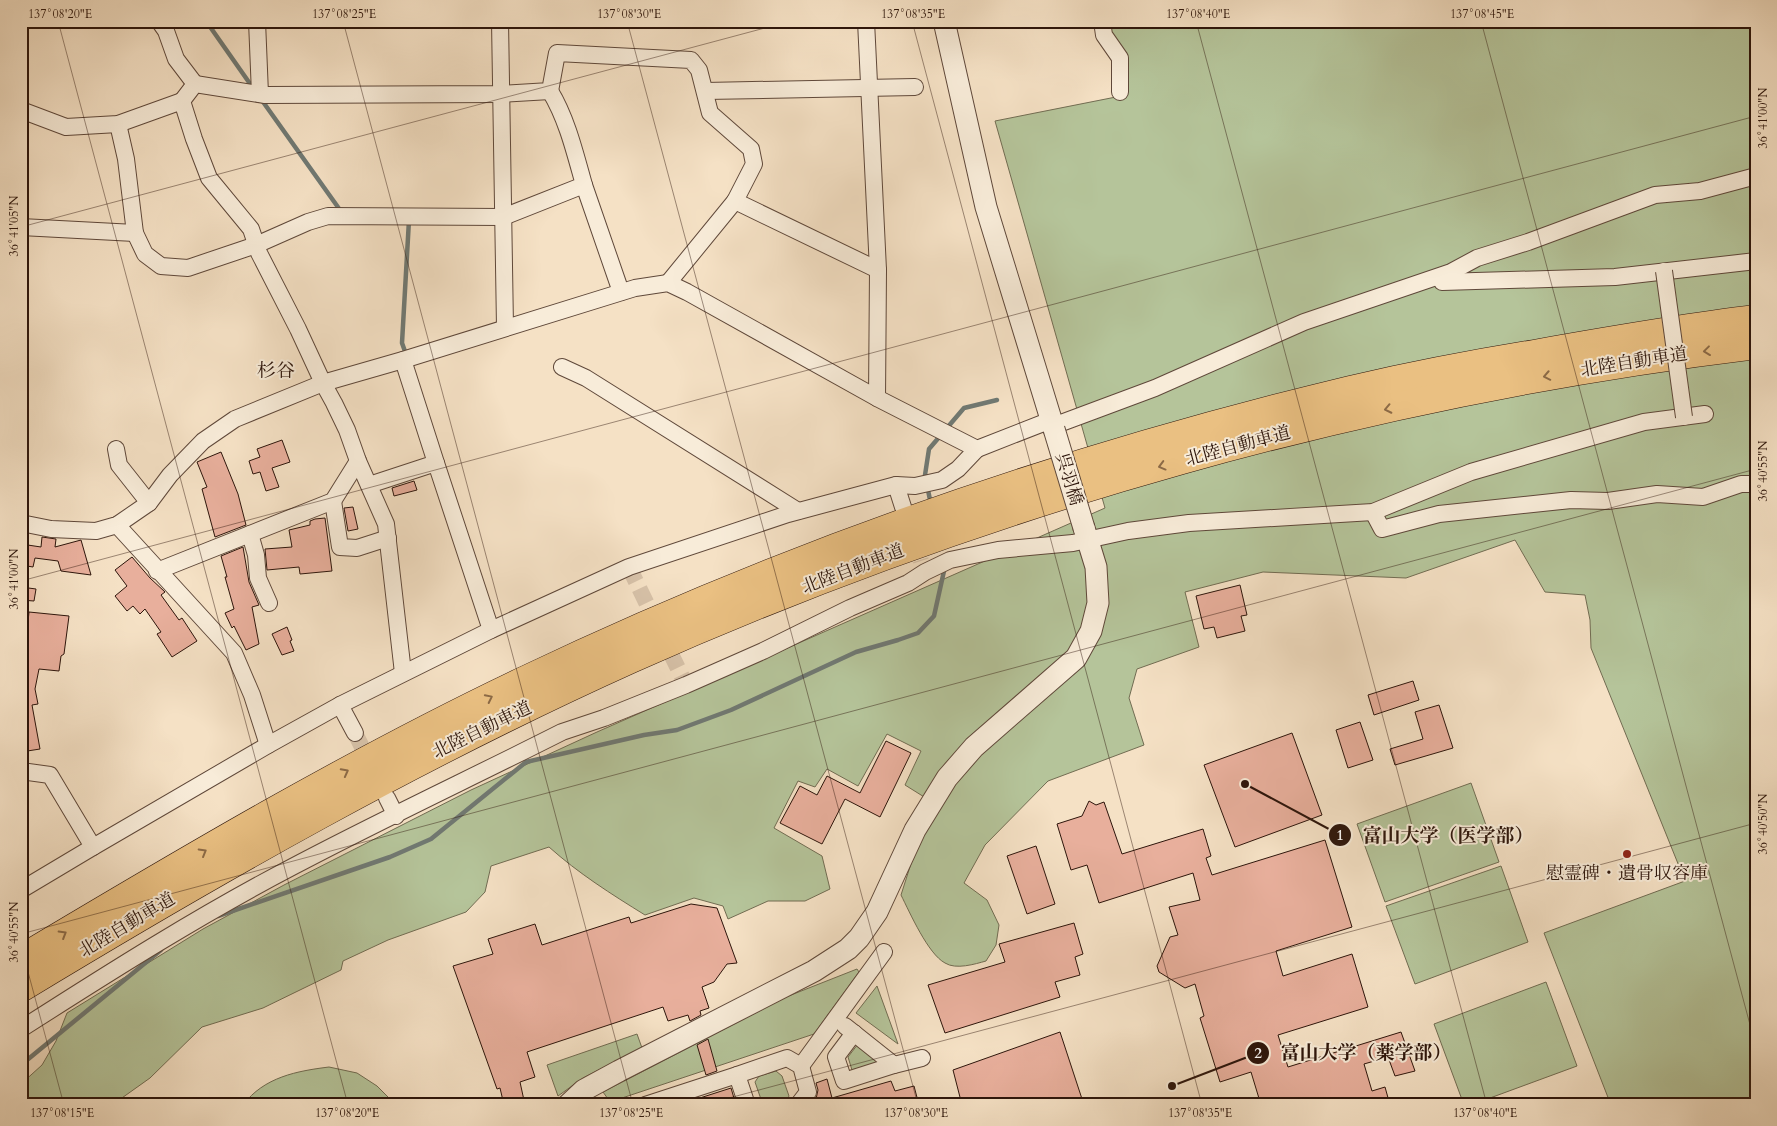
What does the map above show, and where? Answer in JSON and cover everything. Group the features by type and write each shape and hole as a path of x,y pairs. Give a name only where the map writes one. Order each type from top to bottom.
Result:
{"highway":[{"name":"北陸自動車道","path":"21,959 265,817 413,736 619,636 714,595 854,540 1027,480 1128,449 1242,417 1354,389 1465,366 1561,349 1756,319"},
{"name":"北陸自動車道","path":"21,988 144,914 307,822 430,756 524,709 723,619 931,539 1143,471 1364,414 1577,370 1756,345"}],"street":[{"path":"160,21 166,30 176,59 195,84 260,94 501,94 550,91"},
{"path":"257,21 260,94"},
{"path":"500,21 505,327"},
{"path":"866,21 878,270 877,398"},
{"name":"呉羽橋","path":"577,1102 584,1090 814,971 848,949 859,938 877,912 915,830 947,778 974,746 1076,658 1091,631 1098,603 1096,567 986,207 944,21"},
{"path":"1102,21 1104,35 1120,58 1120,92"},
{"path":"621,292 584,185 569,133 557,102 550,91 557,53 691,60 699,70 710,113 751,149 754,164 735,200 668,282"},
{"path":"21,110 66,127 118,124 182,101 195,84"},
{"path":"705,91 915,87"},
{"path":"182,101 209,178 251,229 256,244 322,383 347,430 358,461 386,524 403,673"},
{"path":"118,124 126,159 136,233 145,254 161,266 188,268 328,216 503,217 584,185"},
{"path":"21,890 93,846 340,705 491,630 629,566 798,512 896,485 915,486 942,480 958,469 977,449 1052,425 1155,388 1304,322 1451,272 1477,258 1528,242 1655,195 1700,191 1756,176"},
{"path":"735,200 878,270"},
{"path":"21,228 136,233"},
{"path":"1442,282 1615,277 1756,261"},
{"path":"1664,271 1684,417"},
{"path":"21,523 51,529 96,531 117,525 149,503 170,475 203,440 235,419 322,383 403,360 621,292 668,282 699,297 877,398 977,449"},
{"path":"403,360 491,630"},
{"path":"562,367 586,378 798,512"},
{"path":"21,1029 104,975 222,905 295,866 562,732 604,718 694,682 764,651 850,608 908,583 923,567 998,550 1073,543 1086,534 1189,523 1373,512 1470,472 1644,422 1705,414"},
{"path":"116,449 119,465 149,503"},
{"path":"158,571 333,501 358,461"},
{"path":"369,486 436,463"},
{"path":"1373,512 1382,529 1439,514 1571,500 1608,500 1657,494 1702,497 1741,484 1756,484"},
{"path":"896,485 903,506"},
{"path":"333,501 340,547 357,548 388,538"},
{"path":"117,525 234,653 252,695 268,745"},
{"path":"250,534 256,554 258,578 269,603"},
{"path":"340,705 355,733"},
{"path":"21,771 50,775 93,846"},
{"path":"387,798 396,816"},
{"path":"801,1066 884,952"},
{"path":"836,1019 894,1065"},
{"path":"854,1033 836,1057 844,1081 922,1058"},
{"path":"645,1105 788,1058 801,1066 808,1092 798,1105"},
{"path":"737,1074 747,1105"}],"green space":[{"path":"1106,21 1756,21 1756,1105 1604,1105 1609,1100 1544,933 1685,881 1591,648 1590,620 1585,595 1545,592 1515,540 1406,578 1263,572 1185,592 1199,647 1137,669 1129,698 1144,745 1048,781 985,845 964,883 987,900 999,925 996,945 986,961 966,966 954,966 945,963 932,951 926,942 901,895 915,851 937,805 905,785 921,751 887,734 858,786 827,769 815,787 798,781 774,828 822,856 830,889 805,901 768,901 728,919 723,906 694,898 645,915 583,874 549,847 491,866 485,892 466,912 388,940 343,961 341,970 263,1008 202,1027 150,1078 112,1105 21,1105 21,1084 42,1065 56,1041 67,1013 203,929 284,885 471,790 597,732 1105,508 995,121 1126,95"},
{"path":"1471,783 1499,862 1385,902 1357,824"},
{"path":"1501,866 1528,942 1415,984 1386,906"},
{"path":"857,969 859,972 814,1034 616,1100 608,1099 603,1092 786,997"},
{"path":"1546,982 1577,1066 1471,1105 1464,1105 1434,1024"},
{"path":"877,986 898,1044 856,1013"},
{"path":"637,1034 642,1048 583,1078 558,1096 547,1065"},
{"path":"858,1044 880,1062 852,1070 848,1057"},
{"path":"329,1067 357,1073 377,1086 396,1105 243,1105 251,1095 282,1077 293,1073"},
{"path":"776,1071 782,1076 789,1096 786,1102 778,1105 763,1105 755,1082 759,1076"}],"building":[{"path":"282,440 290,462 272,468 279,487 266,491 260,472 253,474 249,461 260,457 257,449"},
{"path":"221,452 238,494 246,525 215,537 202,489 207,487 197,462"},
{"path":"414,481 417,490 394,496 392,488"},
{"path":"353,507 358,529 348,531 344,508"},
{"path":"325,518 332,571 300,574 299,567 267,570 265,549 292,547 289,530 310,525 310,521 315,519"},
{"path":"42,537 56,539 55,547 81,540 91,575 61,571 58,561 35,558 33,567 21,565 21,544 41,547"},
{"path":"243,547 249,582 259,605 252,607 259,644 246,650 225,613 234,609 221,556"},
{"path":"132,557 165,592 161,595 179,620 182,618 197,641 172,657 157,634 161,632 145,609 140,614 133,606 127,611 115,596 127,586 115,570"},
{"path":"1240,585 1247,615 1241,616 1245,631 1217,638 1214,627 1204,629 1196,596"},
{"path":"21,587 36,589 34,601 21,600"},
{"path":"29,612 69,616 64,654 61,656 59,671 39,669 35,689 38,704 32,705 40,749 21,752 21,640 26,641"},
{"path":"287,627 294,651 282,655 272,634"},
{"path":"1413,681 1419,700 1374,715 1368,695"},
{"path":"1439,705 1453,748 1395,765 1390,749 1423,739 1415,712"},
{"path":"1360,722 1373,760 1348,768 1336,730"},
{"path":"1292,733 1322,815 1235,847 1204,765"},
{"path":"886,741 911,753 880,817 845,799 822,844 780,823 800,786 817,795 827,776 860,793"},
{"path":"1089,801 1096,805 1104,802 1122,854 1203,829 1211,856 1206,858 1212,875 1325,840 1352,927 1276,951 1283,976 1352,954 1368,1007 1278,1035 1288,1067 1401,1032 1415,1071 1395,1076 1388,1057 1364,1064 1372,1091 1385,1087 1390,1105 1261,1105 1251,1072 1220,1082 1200,1018 1204,1016 1195,984 1185,988 1159,972 1157,966 1170,937 1178,935 1169,907 1200,900 1193,873 1099,903 1087,865 1071,870 1057,824 1082,816"},
{"path":"1036,846 1055,904 1027,914 1007,856"},
{"path":"691,904 717,908 737,963 727,964 714,982 702,987 709,1008 700,1011 701,1015 690,1021 688,1015 668,1021 663,1007 527,1052 535,1077 520,1082 525,1105 504,1105 500,1088 497,1089 453,966 493,954 488,939 535,924 542,945 629,917 631,923"},
{"path":"1074,923 1083,954 1075,957 1080,975 1055,982 1060,997 945,1033 928,985 1005,962 999,944"},
{"path":"1060,1032 1084,1105 962,1105 953,1070"},
{"path":"708,1039 717,1071 706,1075 697,1045"},
{"path":"827,1079 832,1098 891,1081 895,1091 914,1086 919,1105 817,1105 818,1090 816,1083"},
{"path":"731,1088 736,1105 678,1105"}],"waterway":[{"path":"206,21 253,88"},
{"path":"261,99 340,210 343,210"},
{"path":"407,357 402,343 409,220"},
{"path":"931,505 925,475 929,449 964,408 997,400"},
{"path":"218,916 390,857 431,839 526,762 644,735 677,730 731,710 856,652 918,633 934,616 944,571 943,567"},
{"path":"21,1065 161,950"}],"tunnel":[{"path":"913,537 921,561"},
{"path":"629,567 686,685"},
{"path":"355,733 372,767"}],"place":[{"name":"富山大学（医学部）","path":"1245,784"},
{"name":"慰霊碑・遺骨収容庫","path":"1627,854"},
{"name":"富山大学（薬学部）","path":"1172,1086"}],"district":[{"name":"杉谷","path":"276,371"}]}
